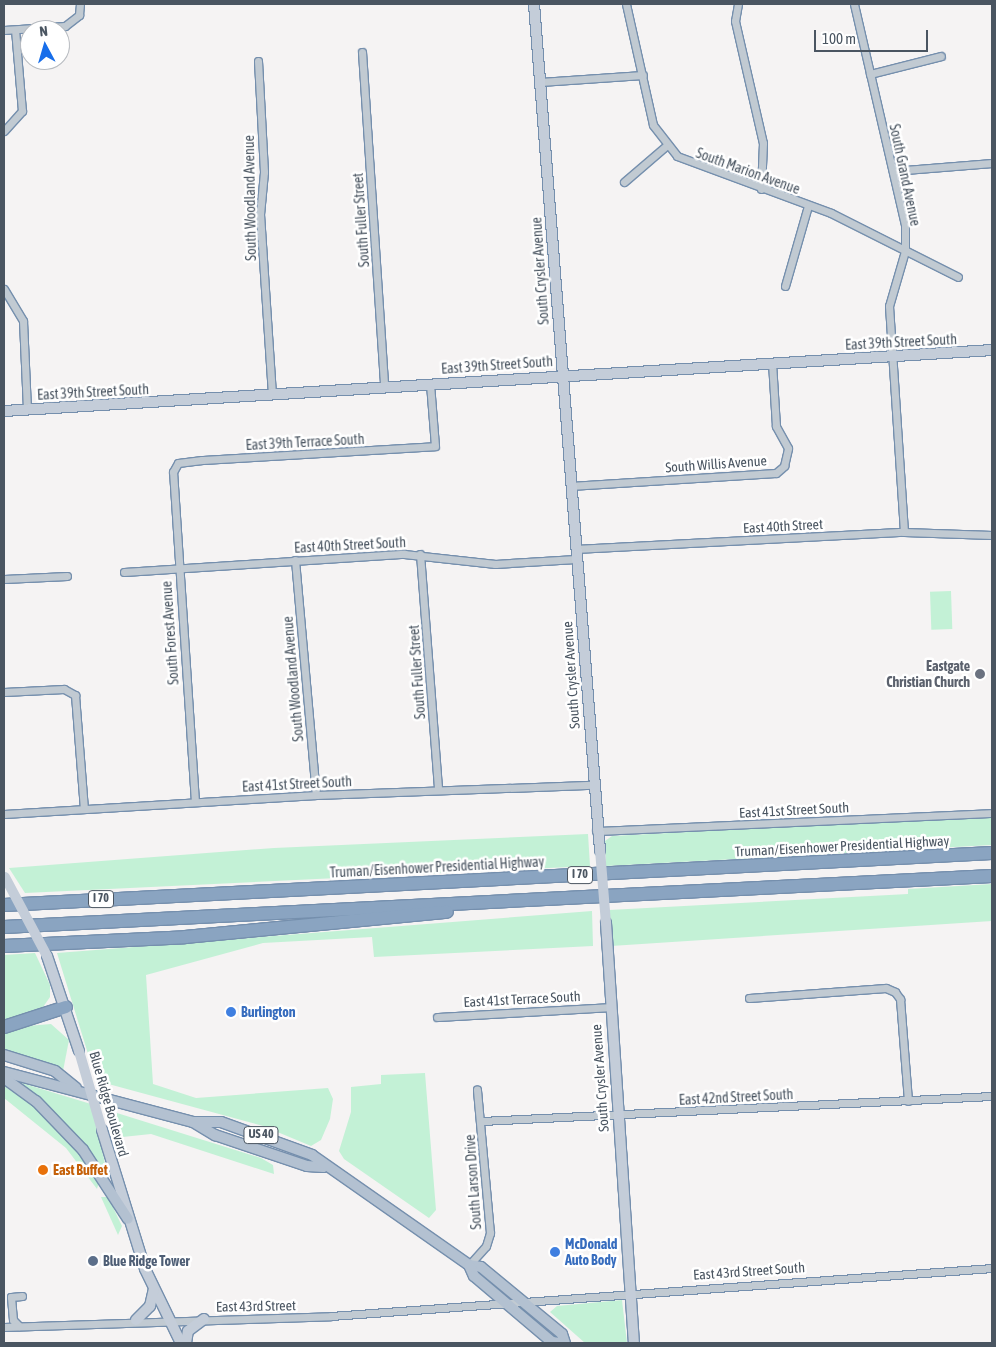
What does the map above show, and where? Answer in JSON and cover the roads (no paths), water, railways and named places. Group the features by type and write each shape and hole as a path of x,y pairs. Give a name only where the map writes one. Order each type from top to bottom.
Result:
{"highway":[{"name":"Truman/Eisenhower Presidential Highway","path":"4,905 992,854"},
{"name":"I 70","path":"4,927 992,876"},
{"path":"4,950 22,947 184,938 566,898"},
{"path":"4,900 35,903"},
{"path":"4,946 22,947"},
{"path":"4,1027 66,1007"}],"main road":[{"name":"South Crysler Avenue","path":"534,4 592,785 606,923 616,1116 634,1343"},
{"name":"East 39th Street South","path":"4,410 272,395 562,374 992,350"},
{"name":"Blue Ridge Boulevard","path":"4,877 47,956 66,1007 128,1219 154,1290 167,1320 181,1343"},
{"name":"US 40","path":"4,1055 55,1071 77,1088"},
{"name":"US 40","path":"4,1072 77,1088 193,1122 221,1122 272,1138 312,1155 323,1167 377,1197 468,1264 481,1267 562,1334 565,1343"},
{"path":"4,1078 36,1101 83,1150 128,1219"},
{"name":"US 40","path":"468,1264 474,1276 552,1342 560,1343"},
{"path":"136,1320 150,1306 154,1290"},
{"path":"186,1343 188,1331 204,1319"}],"street":[{"path":"4,30 65,26 79,15 80,4"},
{"name":"South Marion Avenue","path":"626,4 653,125 666,146 689,164 808,206 958,277"},
{"path":"738,4 735,21 763,143 761,189"},
{"name":"South Grand Avenue","path":"854,4 905,225 905,251 889,306 904,532"},
{"path":"4,131 22,111 15,30"},
{"name":"South Fuller Street","path":"362,52 384,387"},
{"path":"870,74 942,56"},
{"name":"South Woodland Avenue","path":"258,61 264,172 260,214 272,395"},
{"path":"540,82 643,75"},
{"path":"624,182 666,146"},
{"path":"893,171 992,163"},
{"path":"784,286 808,206"},
{"path":"4,289 22,321 27,409"},
{"name":"South Willis Avenue","path":"570,486 776,473 787,461 788,448 776,426 772,363"},
{"name":"East 39th Terrace South","path":"178,463 435,446 430,384"},
{"name":"South Forest Avenue","path":"178,463 172,480 195,802"},
{"name":"East 40th Street","path":"576,554 904,532 992,535"},
{"name":"South Fuller Street","path":"420,554 438,789"},
{"name":"East 40th Street South","path":"124,572 295,560 420,554 495,564 576,554"},
{"name":"South Woodland Avenue","path":"295,560 316,795"},
{"path":"4,579 67,576"},
{"path":"4,692 64,689 75,694 84,809"},
{"name":"East 41st Street South","path":"4,814 316,795 438,789 592,785"},
{"name":"East 41st Street South","path":"596,832 992,813"},
{"path":"749,998 893,991 900,1000 908,1101"},
{"name":"East 41st Terrace South","path":"437,1017 609,1007"},
{"name":"South Larson Drive","path":"468,1264 486,1246 490,1234 477,1090"},
{"name":"East 42nd Street South","path":"481,1121 616,1116 992,1096"},
{"name":"East 43rd Street South","path":"508,1305 629,1291 992,1268"},
{"path":"19,1326 13,1320 11,1297 22,1296"},
{"name":"East 43rd Street","path":"4,1327 508,1305"}],"place":[{"name":"Eastgate Christian Church","path":"980,674"},
{"name":"Burlington","path":"231,1012"},
{"name":"East Buffet","path":"43,1170"},
{"name":"McDonald Auto Body","path":"555,1252"},
{"name":"Blue Ridge Tower","path":"93,1261"}]}
